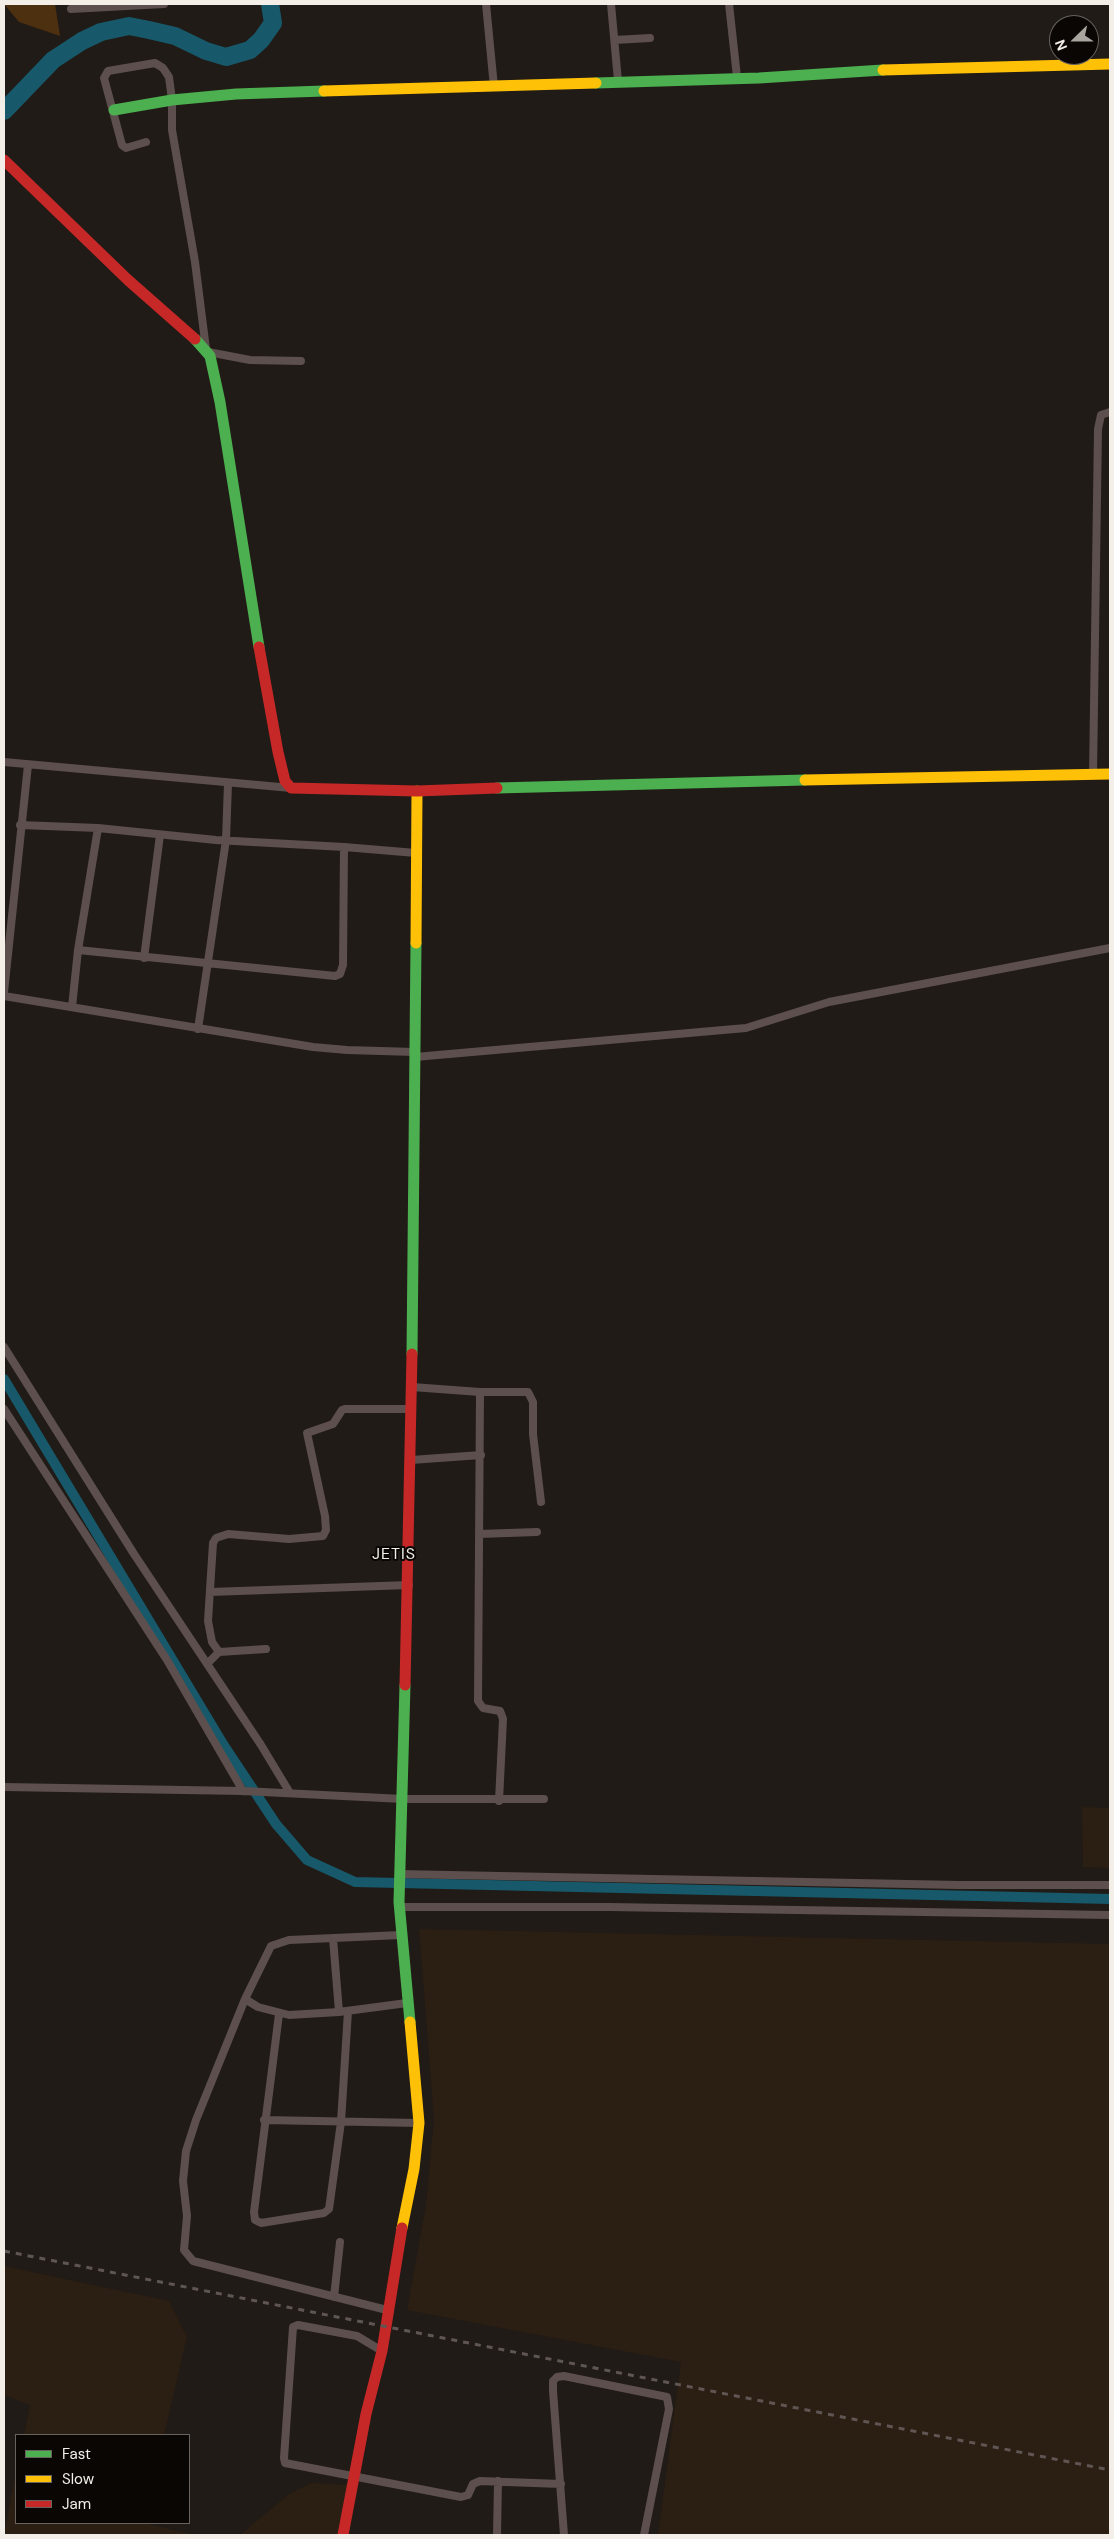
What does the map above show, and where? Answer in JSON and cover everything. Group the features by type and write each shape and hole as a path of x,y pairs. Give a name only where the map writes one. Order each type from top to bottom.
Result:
{"street":[{"path":"71,9 164,4"},
{"path":"486,4 494,87"},
{"path":"611,4 618,81"},
{"path":"729,4 737,77"},
{"path":"615,40 650,38"},
{"path":"146,142 124,147 104,75 112,70 155,63 160,65 168,77 172,100 172,130 207,351 218,394 249,591 278,752 285,781 291,788"},
{"path":"114,110 172,100 236,94 494,87 618,81 674,81 737,77 759,78 873,70 1110,64"},
{"path":"4,160 128,280 207,351 258,361 301,361"},
{"path":"1093,775 1098,429 1101,415 1110,412"},
{"path":"4,762 291,788 417,790 554,784 1110,774"},
{"path":"28,765 20,825 4,994 198,1029 347,1050 415,1054 746,1028 829,1002 1110,948"},
{"path":"198,1029 226,840 228,783"},
{"path":"343,2535 354,2475 382,2351 387,2310 414,2169 419,2123 399,1904 409,1585 412,1409 412,1175 417,790"},
{"path":"20,825 98,828 160,835 416,853"},
{"path":"72,1007 78,950 98,828"},
{"path":"144,958 160,835"},
{"path":"78,950 329,976 340,974 343,965 344,847"},
{"path":"4,1347 290,1793"},
{"path":"412,1387 480,1392 528,1392 532,1398 541,1502"},
{"path":"480,1392 478,1701 483,1708 500,1711 503,1719 499,1801"},
{"path":"4,1408 167,1660 247,1791"},
{"path":"219,1652 212,1642 208,1629 212,1550 216,1538 222,1535 288,1539 324,1534 325,1516 307,1435 308,1432 333,1424 342,1410 345,1409 412,1409"},
{"path":"411,1460 481,1455"},
{"path":"479,1534 537,1532"},
{"path":"210,1592 409,1585"},
{"path":"207,1664 219,1652 266,1649"},
{"path":"4,1787 247,1791 403,1799 499,1801 544,1799"},
{"path":"399,1875 1110,1886"},
{"path":"399,1904 1110,1915"},
{"path":"387,2310 201,2264 189,2258 184,2250 186,2216 183,2180 186,2152 196,2120 245,1999 271,1946 289,1940 402,1935"},
{"path":"333,1938 339,2012"},
{"path":"245,1999 279,2014 339,2012 407,2003"},
{"path":"279,2014 264,2120 254,2217 255,2220 261,2223 324,2214 329,2209 341,2122 348,2011"},
{"path":"264,2120 419,2123"},
{"path":"334,2297 340,2242"},
{"path":"382,2351 357,2336 298,2325 293,2327 291,2330 284,2460 289,2465 354,2475 460,2497 468,2495 476,2482 498,2481 561,2484"},
{"path":"564,2535 553,2391 553,2381 557,2377 620,2386 667,2397 669,2409 644,2535"},
{"path":"497,2535 498,2481"}],"shaded area":[{"path":"4,4 55,4 60,36 19,22"},
{"path":"1082,1807 1110,1808 1110,1868 1083,1867"},
{"path":"419,1929 1110,1944 1110,2535 658,2535 681,2362 407,2310 426,2205 434,2118"},
{"path":"4,2266 169,2301 187,2337 164,2434 24,2434 30,2405 4,2395"},
{"path":"15,2477 15,2524 148,2524 195,2535 4,2535"},
{"path":"311,2483 352,2485 346,2535 240,2535 289,2494"}],"waterway":[{"path":"4,111 53,60 82,41 101,32 129,26 175,36 206,51 226,57 250,50 261,40 273,23 270,4"},
{"path":"4,1379 223,1744 276,1824 307,1860 355,1882 1110,1899"}],"railway":[{"path":"4,2251 1110,2470"}],"traffic: fast":[{"path":"596,83 759,78 883,70"},
{"path":"114,110 172,100 236,94 324,91"},
{"path":"195,339 210,356 220,402 259,647"},
{"path":"497,788 805,780"},
{"path":"412,1354 416,943"},
{"path":"405,1685 399,1902 410,2022"}],"traffic: slow":[{"path":"883,70 1110,64"},
{"path":"324,91 596,83"},
{"path":"805,780 1110,774"},
{"path":"416,943 417,791"},
{"path":"402,2228 414,2169 419,2123 410,2022"}],"traffic: jam":[{"path":"4,160 128,280 195,339"},
{"path":"259,647 278,752 285,781 291,788 417,791 497,788"},
{"path":"405,1685 412,1354"},
{"path":"343,2535 366,2414 382,2351 402,2228"}],"district":[{"name":"JETIS","path":"394,1555"}]}
